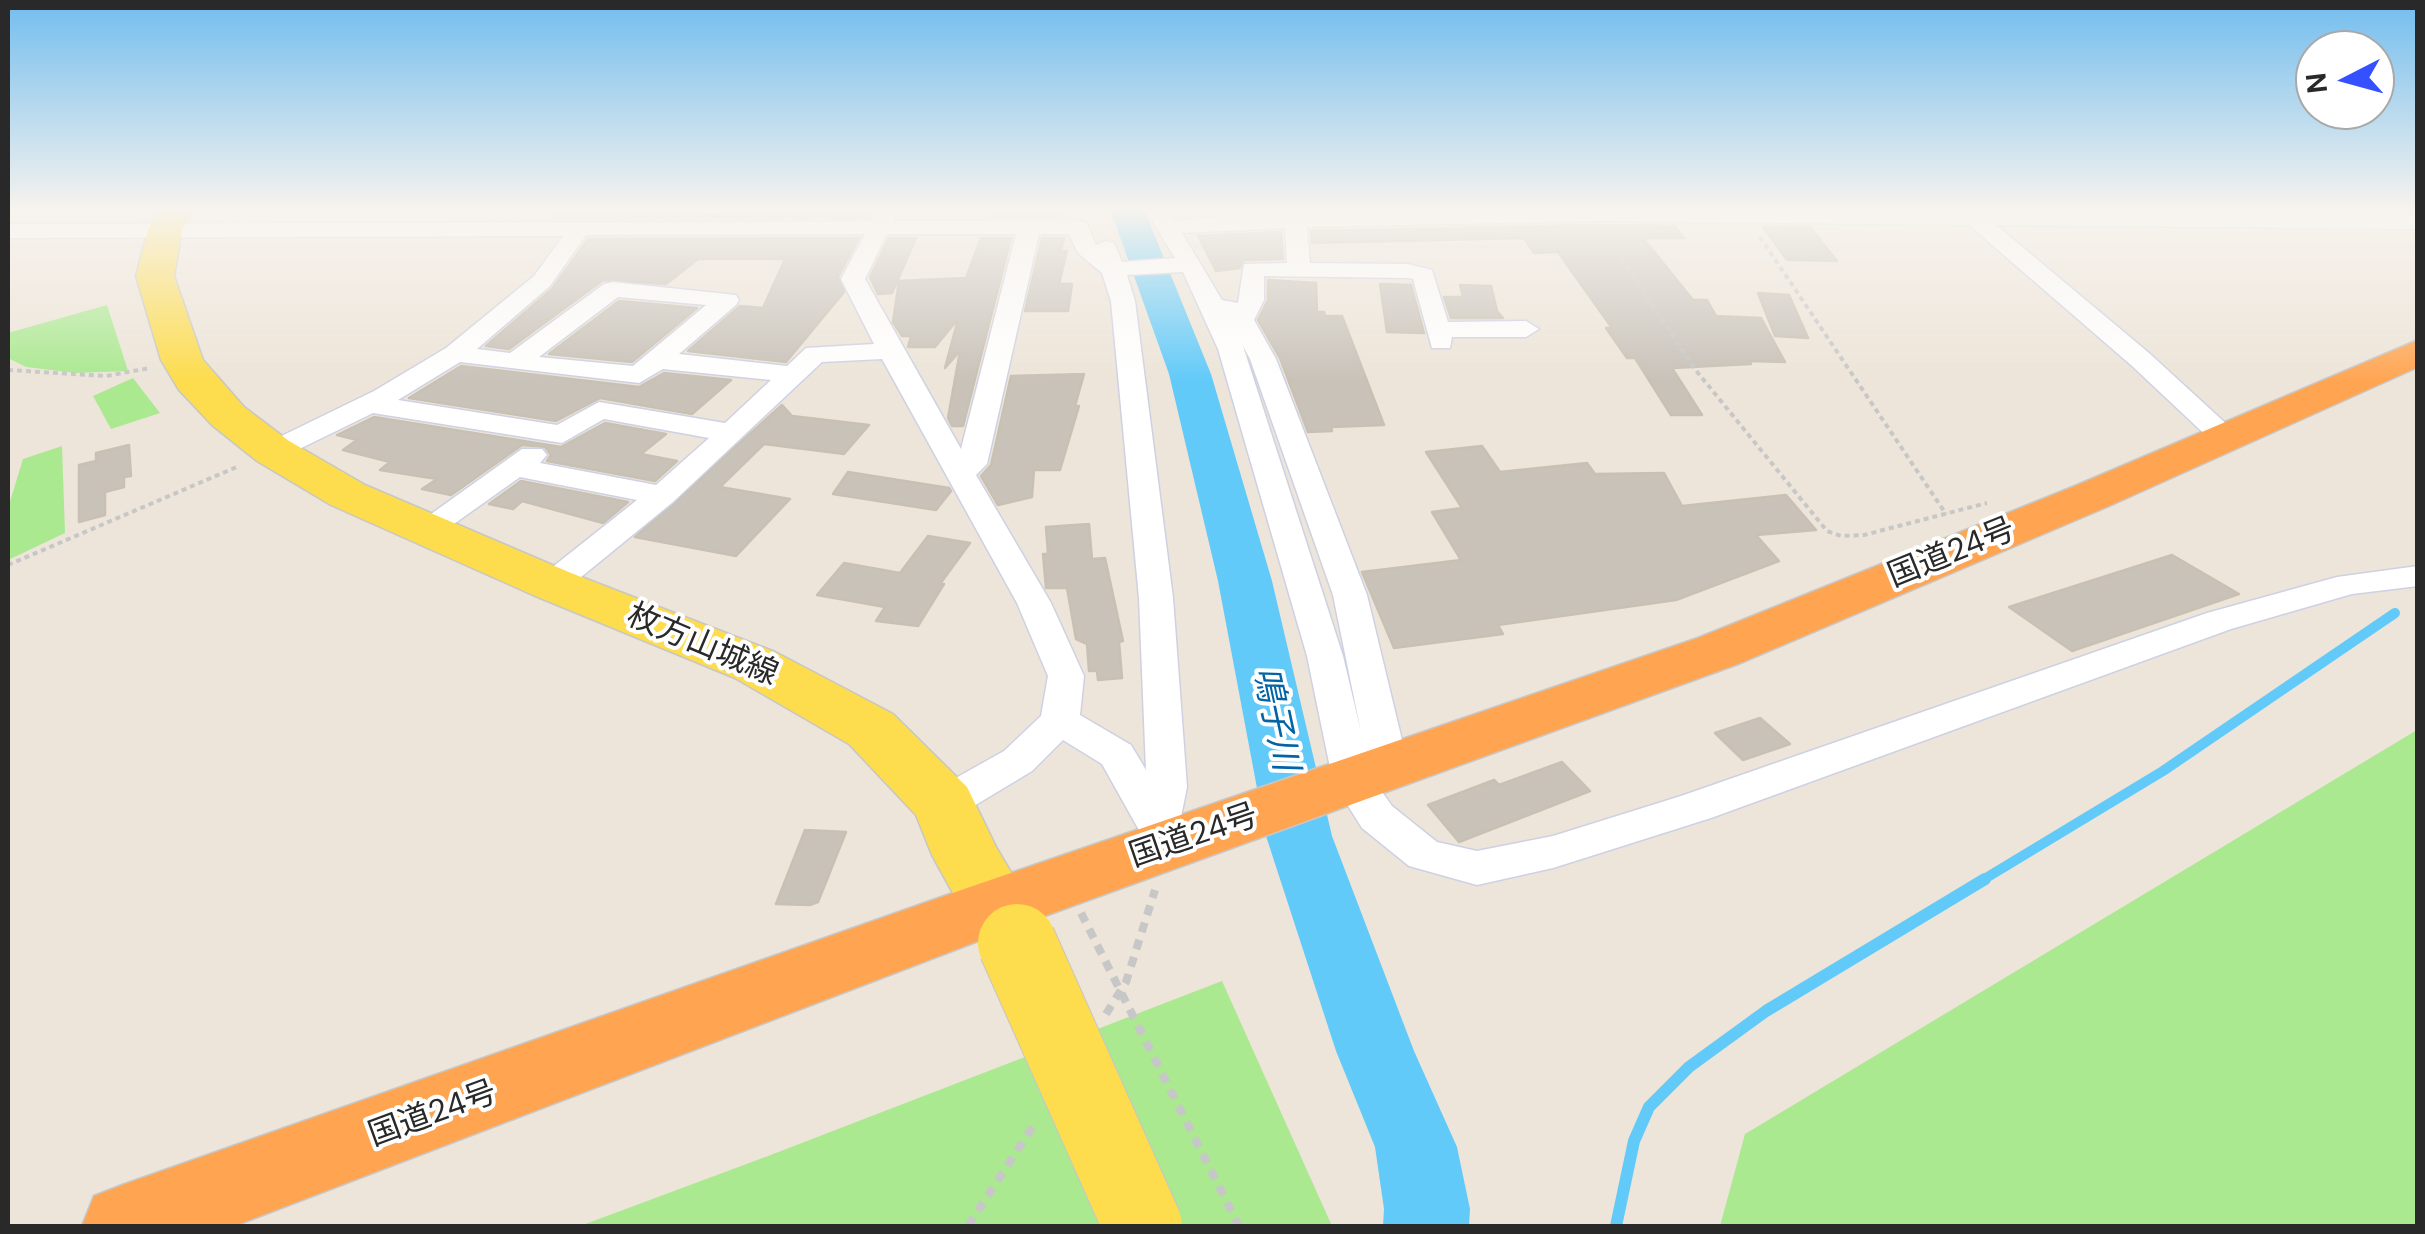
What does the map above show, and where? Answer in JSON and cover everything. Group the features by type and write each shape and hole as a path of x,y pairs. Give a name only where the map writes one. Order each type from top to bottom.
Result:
{"highway":[{"name":"国道24号","path":"126,1226 1031,920 1171,837 1371,775 1718,651 2092,496 2418,352"}],"main road":[{"name":"枚方山城線","path":"157,267 154,276 182,360 210,398 273,451 348,495 552,584 755,665 871,729 944,804 1031,920 1143,1226"}],"street":[{"path":"273,451 456,354 542,281 552,267"},
{"path":"859,267 853,279 1034,603 1066,676 1060,720 1018,761 944,804"},
{"path":"958,473 972,464 1020,267"},
{"path":"1112,267 1193,272 1241,320 1264,359 1350,595 1376,817 1424,855 1477,868 1553,852 1696,807 2218,621 2349,584 2418,576"},
{"path":"1190,267 1231,348 1325,656 1371,775"},
{"path":"2029,267 2224,436"},
{"path":"1119,269 1156,598 1171,837"},
{"path":"1241,320 1252,300 1252,269 1408,270 1424,275 1439,337 1526,329"},
{"path":"456,354 515,362 639,375 727,300 613,289 515,362"},
{"path":"552,584 662,495 815,354 891,351"},
{"path":"658,360 790,374"},
{"path":"368,404 562,434"},
{"path":"426,529 599,410 731,433"},
{"path":"514,468 662,495"},
{"path":"1060,720 1117,755 1171,837"}],"path":[{"path":"1624,267 1694,368 1827,531 1841,536 1864,536 1998,500"},
{"path":"1781,267 1946,514"},
{"path":"8,370 106,376 182,360"},
{"path":"8,565 273,451"},
{"path":"1031,920 1238,1226"}],"green space":[{"path":"107,305 128,371 76,373 26,367 8,358 8,333"},
{"path":"133,378 160,413 111,429 93,396"},
{"path":"62,446 65,533 8,560 8,508 23,459"},
{"path":"2417,730 2417,1226 1720,1226 1745,1134"},
{"path":"1222,981 1332,1226 580,1226 768,1156"}],"building":[{"path":"568,267 688,267 666,284 603,280 509,349 486,346 552,289"},
{"path":"782,267 844,267 838,277 844,292 786,362 688,351 740,306 763,308"},
{"path":"875,267 904,267 892,293 878,294 870,277"},
{"path":"970,267 1004,267 963,426 952,426 948,418 960,351 945,368 958,319 935,347 908,347 911,336 902,336 893,322 899,281 966,278"},
{"path":"1035,267 1063,267 1059,284 1072,284 1068,311 1025,311"},
{"path":"1214,267 1241,267 1240,268 1216,271"},
{"path":"1568,267 1666,267 1693,300 1707,300 1716,316 1761,318 1785,362 1672,368 1702,415 1671,415 1635,358 1627,358 1606,328 1612,328"},
{"path":"1268,280 1316,283 1317,312 1342,316 1384,425 1308,432 1280,358 1258,320 1268,300"},
{"path":"1380,284 1411,285 1424,333 1387,332"},
{"path":"1460,285 1491,286 1497,311 1503,318 1451,318 1444,297 1463,297"},
{"path":"1758,293 1789,295 1808,338 1775,336"},
{"path":"619,301 697,308 632,362 549,354"},
{"path":"461,366 639,387 664,373 731,380 692,414 600,398 556,421 409,398"},
{"path":"1084,374 1060,470 1034,470 1032,497 998,505 981,476 991,465 1011,376"},
{"path":"782,405 792,416 869,425 844,454 764,444 720,487 790,499 736,556 635,537"},
{"path":"374,417 561,447 605,423 666,434 641,454 677,461 655,481 547,461 551,455 545,447 522,445 451,495 422,489 437,479 380,470 390,462 343,450 357,440 337,435"},
{"path":"129,445 131,476 124,477 124,487 105,492 105,515 79,522 79,465 96,461 96,453"},
{"path":"1482,446 1500,472 1587,463 1595,474 1664,473 1682,506 1786,495 1816,530 1756,535 1779,561 1676,600 1498,625 1503,634 1394,648 1362,572 1461,560 1432,512 1462,508 1426,452"},
{"path":"848,472 951,491 936,510 833,494"},
{"path":"521,481 628,502 603,523 522,501 513,509 489,504"},
{"path":"1089,524 1092,559 1105,558 1123,641 1119,642 1122,678 1098,680 1097,671 1089,671 1087,644 1076,639 1067,588 1046,588 1046,527"},
{"path":"928,536 970,543 940,584 944,584 918,626 876,621 885,607 817,595 844,563 900,573"},
{"path":"2172,555 2239,594 2072,651 2009,607"},
{"path":"1760,718 1790,744 1743,760 1715,733"},
{"path":"1562,762 1590,791 1459,842 1428,805 1494,780 1499,785"},
{"path":"805,830 846,832 818,902 776,904"}],"waterway":[{"name":"鳴子川","path":"1149,267 1190,374 1245,581 1299,836 1375,1051 1416,1147 1427,1209 1426,1226"},
{"path":"1981,881 2163,771 2395,613"},
{"path":"1616,1226 1634,1141 1649,1107 1689,1067 1766,1011 1985,879"}]}
